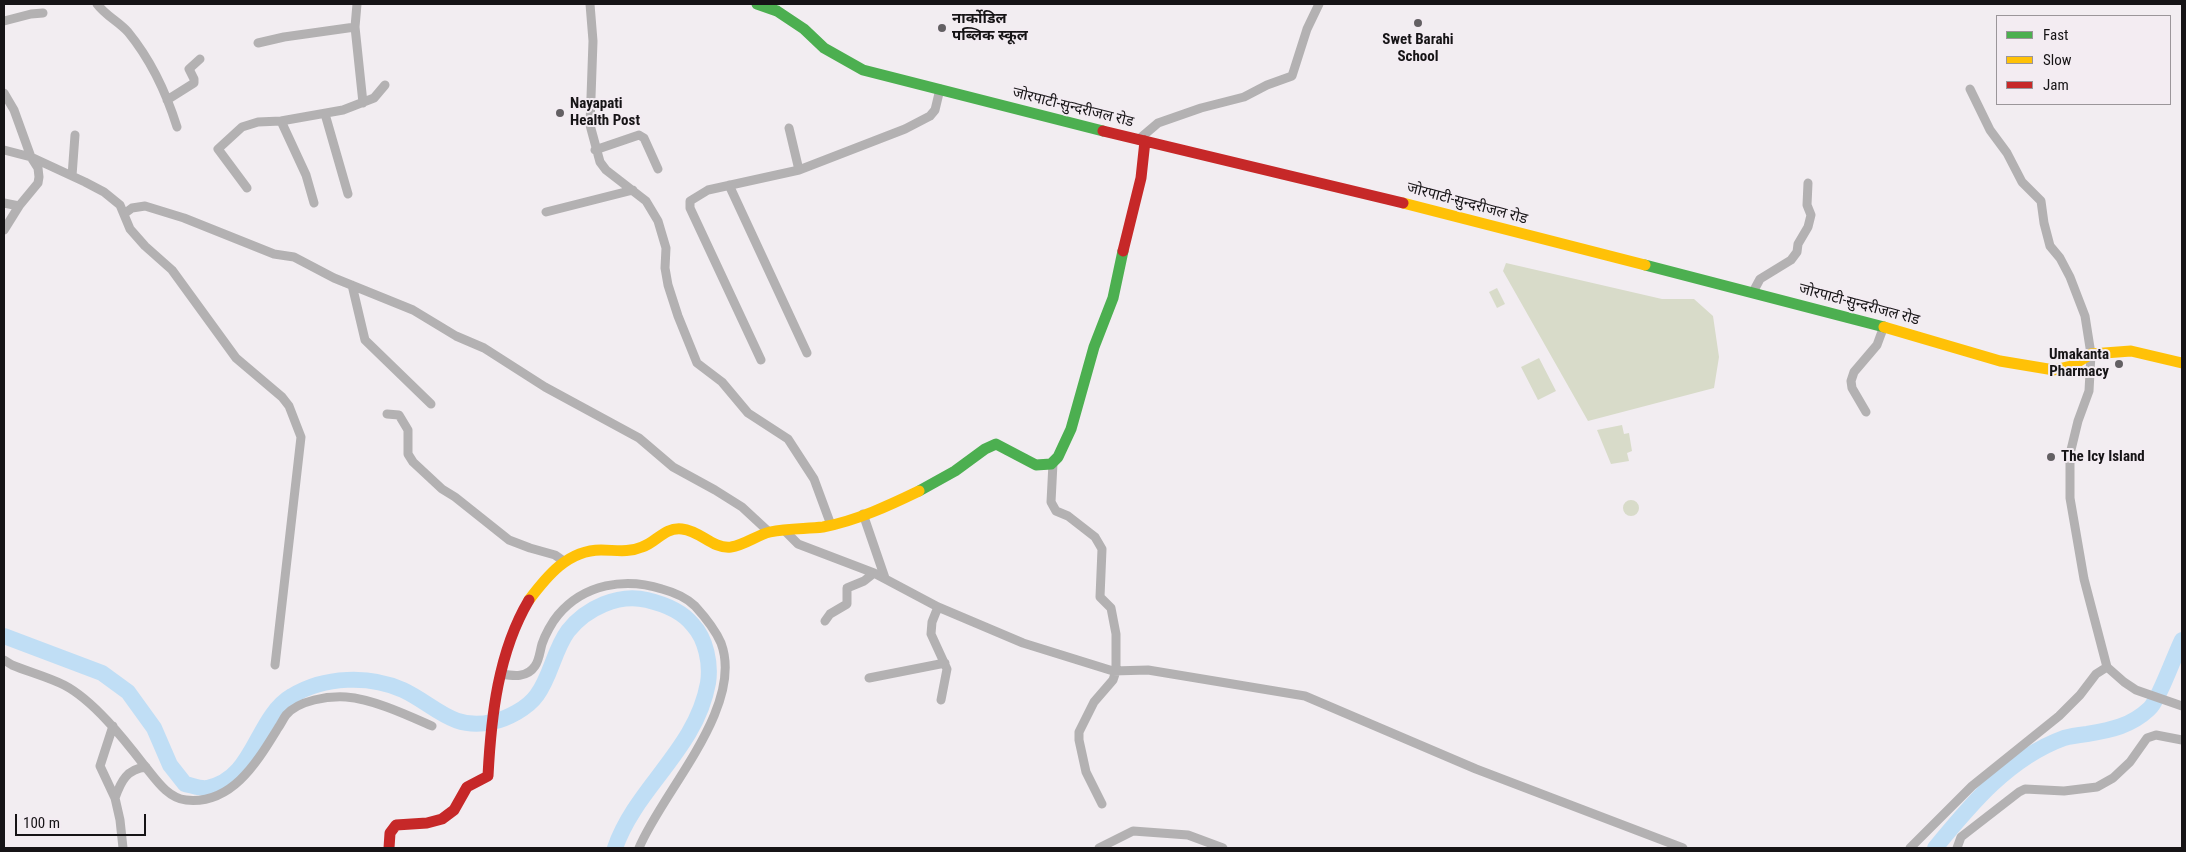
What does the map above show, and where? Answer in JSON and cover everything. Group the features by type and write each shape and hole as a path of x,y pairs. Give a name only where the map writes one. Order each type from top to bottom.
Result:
{"main road":[{"name":"जोरपाटी-सुन्दरीजल रोड","path":"757,4 777,11 804,29 824,48 856,66 1142,140 1430,209 1753,292 1956,346 2000,361 2040,369 2062,368 2091,354 2130,351 2182,363"},
{"path":"389,848 391,829 396,825 436,822 445,818 453,811 471,785 484,780 488,776 489,744 494,703 509,647 529,601 549,575 565,562 594,550 614,552 646,546 662,533 672,529 692,530 714,546 726,547 747,543 769,532 831,525 863,514 918,490 954,472 996,444 1007,447 1021,458 1030,462 1045,466 1053,463 1060,456 1083,391 1093,348 1113,298 1140,183 1142,140"}],"street":[{"path":"97,4 104,13 127,31 145,54 158,77 177,127"},
{"path":"357,4 355,27 362,102"},
{"path":"590,4 593,41 590,125 595,150 600,162 606,170 646,201 658,221 666,248 665,268 668,285 697,363 722,382 748,412 788,439 814,479 831,525"},
{"path":"1142,140 1158,123 1201,108 1244,97 1267,85 1292,76 1307,29 1319,4"},
{"path":"4,21 43,13"},
{"path":"258,43 284,36 355,27"},
{"path":"167,100 194,83 189,69 200,60"},
{"path":"247,188 218,149 242,127 258,122 281,121 325,114 374,98 385,85"},
{"path":"760,360 689,205 690,201 701,193 729,185 799,170 887,136 930,116 936,110 940,89"},
{"path":"1970,89 1990,130 2008,153 2022,182 2041,201 2050,246 2060,258 2079,297 2085,316 2091,354 2090,391 2078,421 2070,454 2070,498 2084,580 2107,667 2136,690 2178,705"},
{"path":"4,94 14,110 40,177 33,190 19,206 4,230"},
{"path":"325,114 348,194"},
{"path":"281,121 306,176 314,203"},
{"path":"789,128 799,170"},
{"path":"72,176 75,135"},
{"path":"595,150 639,135 644,138 658,168"},
{"path":"4,150 31,157 72,176 104,192 120,205 130,229 145,246 172,270 236,358 282,397 289,406 301,437 275,665"},
{"path":"1753,292 1760,279 1791,260 1797,252 1798,244 1808,227 1811,215 1807,205 1808,183"},
{"path":"729,185 807,352"},
{"path":"546,212 633,190"},
{"path":"4,203 19,206"},
{"path":"124,214 132,208 145,206 184,218 274,254 294,257 352,286 413,310 456,336 484,348 544,387 639,438 673,467 742,507 769,532"},
{"path":"352,286 365,340 431,404"},
{"path":"1866,412 1850,381 1854,372 1877,345 1884,326"},
{"path":"387,414 399,415 408,430 408,454 413,462 442,489 455,497 509,540 555,555 565,562"},
{"path":"1053,463 1051,502 1056,512 1068,516 1095,536 1102,549 1100,597 1111,608 1116,634 1116,671 1113,680 1094,702 1079,732 1086,772 1102,804"},
{"path":"863,514 886,578"},
{"path":"785,530 798,544 886,578 938,607 1023,643 1116,671 1148,670 1305,696 1476,769 1683,848"},
{"path":"824,620 830,614 848,604 847,588 864,581 874,573"},
{"path":"501,674 518,676 532,669 536,665 542,642 557,616 582,596 605,585 637,583 655,586 675,593 692,603 703,615 714,630 721,645 724,660 723,690 709,727 680,778 648,828 639,848"},
{"path":"938,607 932,622 931,634 947,669 941,700"},
{"path":"4,660 12,665 65,685 113,726 162,788 184,800 205,801 226,792 236,785 249,770 287,714 303,704 325,698 348,697 403,714 432,726"},
{"path":"869,678 945,663"},
{"path":"1910,848 1972,786 2059,716 2080,695 2096,674 2107,667"},
{"path":"113,726 100,766 115,798 123,848"},
{"path":"1957,848 1961,837 2025,789 2064,791 2097,787 2113,778 2130,762 2147,738 2156,735 2182,740"},
{"path":"115,798 126,775 136,768 146,767"},
{"path":"1099,848 1132,831 1188,835 1224,848"}],"green space":[{"path":"1506,263 1662,299 1694,299 1713,316 1719,357 1714,388 1588,421 1503,271"},
{"path":"1497,288 1505,304 1497,308 1489,292"},
{"path":"1539,358 1556,391 1538,400 1521,367"},
{"path":"1622,425 1624,434 1629,433 1632,451 1627,453 1629,461 1611,464 1597,430"},
{"path":"1631,500 1637,502 1639,508 1637,514 1631,516 1625,514 1623,508 1625,502"}],"waterway":[{"path":"4,636 102,673 128,692 154,728 170,765 185,784 207,788 223,782 235,773 245,761 270,718 292,696 305,689 332,681 362,680 376,682 403,690 455,720 478,724 492,722 517,712 533,700 546,680 563,638 584,615 604,604 625,599 636,598 660,604 684,616 698,631 706,652 709,668 708,683 701,707 691,728 679,749 637,806 615,848"},
{"path":"1935,848 1977,799 1992,784 2026,757 2064,738 2112,729 2135,720 2142,715 2153,705 2182,640"}],"traffic: fast":[{"path":"757,4 777,11 804,29 824,48 863,70 1103,131"},
{"path":"919,491 955,471 985,449 996,444 1036,465 1051,464 1058,457 1071,429 1094,347 1113,298 1123,251"},
{"path":"1645,265 1884,327"}],"traffic: slow":[{"path":"1403,203 1645,265"},
{"path":"1884,327 2000,361 2054,370 2071,366 2091,354 2131,351 2182,363"},
{"path":"529,600 559,566 578,554 589,551 627,551 637,549 647,545 665,532 676,529 689,530 712,543 731,547 770,532 823,527 848,521 885,507 919,491"}],"traffic: jam":[{"path":"1103,131 1403,203"},
{"path":"1123,251 1141,178 1145,141"},
{"path":"389,848 390,833 396,825 427,823 442,819 454,810 467,787 488,776 494,708 503,663 518,620 529,600"}],"place":[{"name":"Swet Barahi School","path":"1418,23"},
{"name":"नार्कोडिल पब्लिक स्कूल","path":"942,28"},
{"name":"Nayapati Health Post","path":"560,113"},
{"name":"Umakanta Pharmacy","path":"2119,364"},
{"name":"The Icy Island","path":"2051,457"}]}
